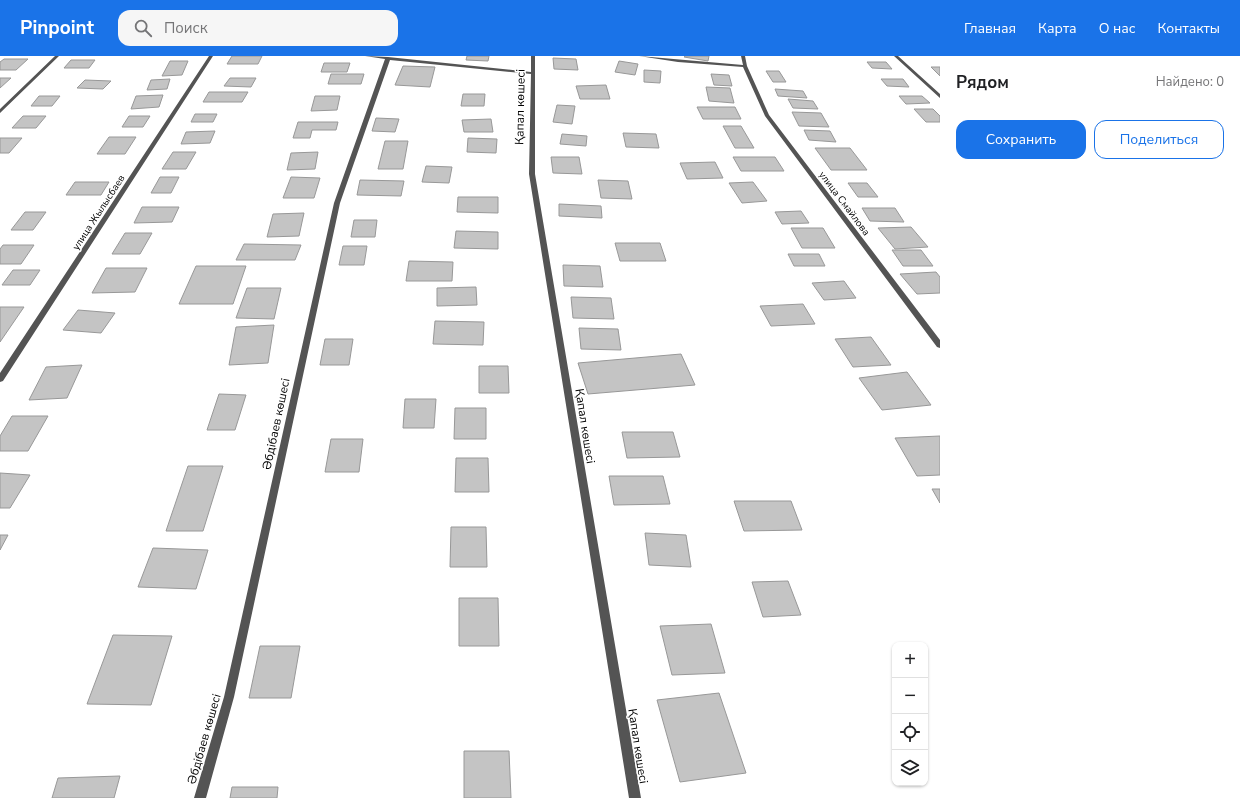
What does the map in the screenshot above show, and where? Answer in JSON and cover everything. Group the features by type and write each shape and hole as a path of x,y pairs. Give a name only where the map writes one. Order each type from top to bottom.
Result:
{"street":[{"path":"0,112 57,56"},
{"name":"улица Жылысбаев","path":"0,379 211,56"},
{"path":"367,56 532,73"},
{"name":"Қапал көшесі","path":"533,56 532,174 635,798"},
{"path":"641,56 745,66"},
{"name":"улица Смайлова","path":"743,56 745,66 767,115 940,345"},
{"path":"896,56 940,97"},
{"name":"Әбдібаев көшесі","path":"200,798 229,697 337,202 388,58"}],"building":[{"path":"232,56 262,56 258,64 227,64"},
{"path":"467,56 489,56 488,61 466,60"},
{"path":"709,56 708,61 684,57"},
{"path":"553,58 576,59 578,70 554,69"},
{"path":"4,59 28,59 16,70 0,70 0,62"},
{"path":"71,60 95,60 89,68 64,68"},
{"path":"170,61 188,61 182,75 162,76"},
{"path":"619,61 638,64 635,75 615,72"},
{"path":"867,62 886,62 892,69 872,68"},
{"path":"324,63 350,63 347,72 321,72"},
{"path":"403,66 435,67 430,87 395,85"},
{"path":"931,67 940,67 940,76"},
{"path":"644,70 661,71 660,83 644,82"},
{"path":"766,71 779,71 786,82 773,82"},
{"path":"331,74 364,74 361,84 328,84"},
{"path":"711,74 729,75 732,86 714,85"},
{"path":"0,78 11,78 0,88"},
{"path":"230,78 256,78 251,87 224,86"},
{"path":"170,79 167,89 147,90 151,80"},
{"path":"881,79 903,79 909,87 887,86"},
{"path":"85,80 111,81 103,89 77,88"},
{"path":"606,85 610,99 580,99 576,86"},
{"path":"706,87 730,88 734,103 709,101"},
{"path":"775,89 803,91 807,98 778,96"},
{"path":"209,92 248,92 242,102 203,102"},
{"path":"463,94 485,94 484,106 461,106"},
{"path":"163,95 159,107 131,109 136,96"},
{"path":"39,96 60,96 52,106 31,106"},
{"path":"315,96 340,96 337,110 311,111"},
{"path":"899,96 922,96 930,103 906,104"},
{"path":"788,99 813,101 818,109 793,108"},
{"path":"557,105 575,106 572,124 553,122"},
{"path":"697,107 735,107 741,119 703,119"},
{"path":"914,109 933,109 940,116 940,122 926,122"},
{"path":"792,112 821,113 829,127 799,126"},
{"path":"195,114 217,114 213,122 191,122"},
{"path":"23,116 46,116 36,128 12,128"},
{"path":"129,116 150,116 143,127 122,127"},
{"path":"376,118 399,119 395,132 372,131"},
{"path":"491,119 493,132 464,132 462,120"},
{"path":"298,122 338,122 336,130 312,130 310,138 293,138"},
{"path":"723,126 741,126 754,148 735,148"},
{"path":"804,130 830,131 836,142 809,140"},
{"path":"215,131 210,143 181,144 186,132"},
{"path":"623,133 656,134 659,148 626,147"},
{"path":"562,134 587,136 586,146 560,144"},
{"path":"109,137 136,137 125,154 97,154"},
{"path":"0,138 22,138 9,153 0,153"},
{"path":"468,138 497,139 496,153 467,152"},
{"path":"385,141 408,141 403,169 378,169"},
{"path":"815,148 850,148 867,170 831,170"},
{"path":"173,152 196,152 186,169 162,169"},
{"path":"318,152 315,169 287,170 291,153"},
{"path":"551,157 579,157 582,174 553,173"},
{"path":"733,157 775,157 784,171 741,171"},
{"path":"715,162 723,178 687,179 680,163"},
{"path":"426,166 452,167 449,183 422,182"},
{"path":"160,177 179,177 171,193 151,193"},
{"path":"291,177 320,178 314,198 283,198"},
{"path":"360,180 404,181 401,196 357,195"},
{"path":"598,180 628,181 632,199 601,198"},
{"path":"75,182 109,182 101,195 66,195"},
{"path":"753,182 767,201 742,203 729,183"},
{"path":"848,183 867,183 878,197 858,197"},
{"path":"458,197 498,197 498,213 457,212"},
{"path":"559,204 601,206 602,218 559,216"},
{"path":"142,207 179,207 172,222 134,223"},
{"path":"862,208 895,208 904,222 870,221"},
{"path":"801,211 809,223 782,224 775,212"},
{"path":"25,212 46,212 33,230 11,230"},
{"path":"304,213 299,236 267,237 273,214"},
{"path":"354,220 377,220 375,237 351,237"},
{"path":"911,227 928,247 895,249 878,228"},
{"path":"791,228 823,228 835,248 802,248"},
{"path":"456,231 498,232 498,249 454,248"},
{"path":"125,233 152,233 140,254 112,254"},
{"path":"615,243 660,243 666,261 620,261"},
{"path":"244,244 301,245 295,260 236,260"},
{"path":"3,245 34,245 21,264 0,264 0,249"},
{"path":"343,246 367,246 364,265 339,265"},
{"path":"892,250 921,250 933,266 903,266"},
{"path":"788,254 819,254 825,266 794,266"},
{"path":"409,261 453,262 452,281 406,281"},
{"path":"563,265 600,266 603,287 564,286"},
{"path":"196,266 246,266 233,304 179,304"},
{"path":"106,268 147,268 135,292 92,293"},
{"path":"13,270 40,270 30,285 2,285"},
{"path":"936,272 940,277 940,293 917,294 900,274"},
{"path":"844,281 856,298 824,300 812,283"},
{"path":"476,287 477,305 437,306 437,288"},
{"path":"247,288 281,288 274,319 236,318"},
{"path":"571,297 611,298 614,319 573,318"},
{"path":"803,304 815,324 771,326 760,306"},
{"path":"0,307 24,307 0,342"},
{"path":"78,310 115,313 101,333 63,330"},
{"path":"435,321 484,322 483,345 433,344"},
{"path":"274,325 268,363 229,365 236,327"},
{"path":"579,328 618,329 621,350 581,349"},
{"path":"871,337 891,365 853,367 835,339"},
{"path":"325,339 353,339 349,365 320,365"},
{"path":"681,354 695,385 588,394 578,363"},
{"path":"82,365 67,398 29,400 46,367"},
{"path":"479,366 508,366 509,393 479,393"},
{"path":"907,372 931,405 882,410 859,378"},
{"path":"219,394 246,395 235,430 207,430"},
{"path":"405,399 436,399 434,428 403,428"},
{"path":"455,408 486,408 486,439 454,439"},
{"path":"12,416 48,416 28,451 0,451 0,436"},
{"path":"622,432 673,432 680,457 627,458"},
{"path":"940,436 940,475 917,476 895,438"},
{"path":"331,439 363,439 359,472 325,472"},
{"path":"456,458 488,458 489,492 455,492"},
{"path":"188,466 223,466 203,531 166,531"},
{"path":"0,473 30,475 10,508 0,508"},
{"path":"609,476 663,476 670,504 614,505"},
{"path":"932,489 940,489 940,503"},
{"path":"734,501 791,501 802,530 744,531"},
{"path":"451,527 486,527 487,567 450,567"},
{"path":"645,533 686,535 691,567 649,565"},
{"path":"0,535 8,535 0,550"},
{"path":"153,548 208,550 196,589 138,587"},
{"path":"788,581 801,615 763,617 752,582"},
{"path":"459,598 498,598 499,646 459,646"},
{"path":"711,624 725,673 672,675 660,626"},
{"path":"113,635 172,636 151,705 87,704"},
{"path":"260,646 300,646 291,698 249,698"},
{"path":"719,693 746,773 680,782 657,700"},
{"path":"464,751 509,751 511,798 464,798"},
{"path":"120,776 114,798 52,798 58,778"},
{"path":"232,787 278,787 277,798 230,798"}]}
